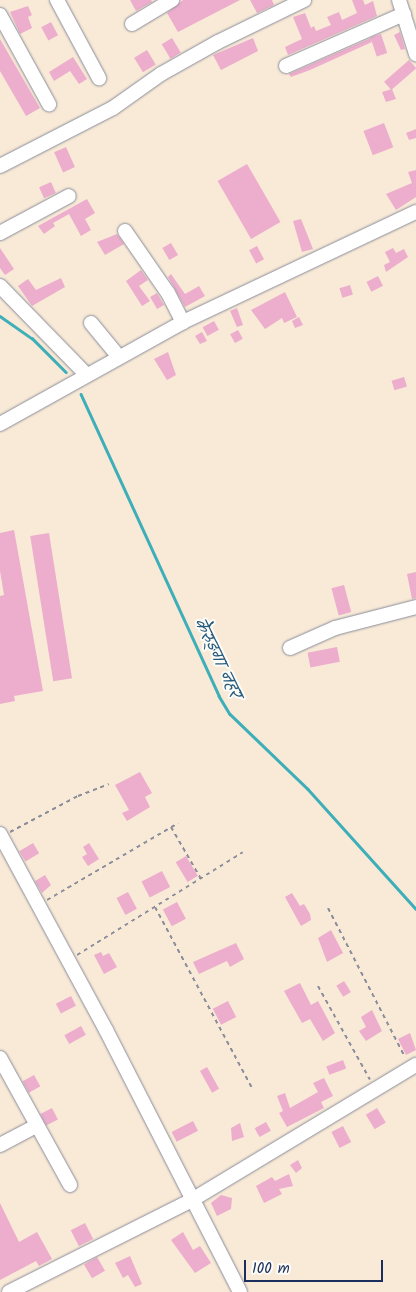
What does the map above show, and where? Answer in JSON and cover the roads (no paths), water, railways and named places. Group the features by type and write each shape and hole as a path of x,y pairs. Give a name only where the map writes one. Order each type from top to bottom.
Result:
{"street":[{"path":"57,0 99,78"},
{"path":"132,24 172,0"},
{"path":"0,166 113,108 161,74 218,42 304,0"},
{"path":"399,0 416,54"},
{"path":"286,66 404,14"},
{"path":"0,15 49,104"},
{"path":"0,233 69,196"},
{"path":"0,424 86,374 119,358 182,322 416,212"},
{"path":"125,231 168,293 182,322"},
{"path":"0,286 86,374"},
{"path":"91,323 119,358"},
{"path":"290,648 335,628 416,607"},
{"path":"1,835 69,960 240,1292"},
{"path":"0,1058 70,1185"},
{"path":"9,1292 192,1200 376,1091 413,1066"},
{"path":"0,1145 36,1126"}],"waterway":[{"path":"0,316 32,338 66,372"},
{"name":"केेरुङ्गा नहर","path":"81,394 219,696 230,714 308,789 416,909"}]}
